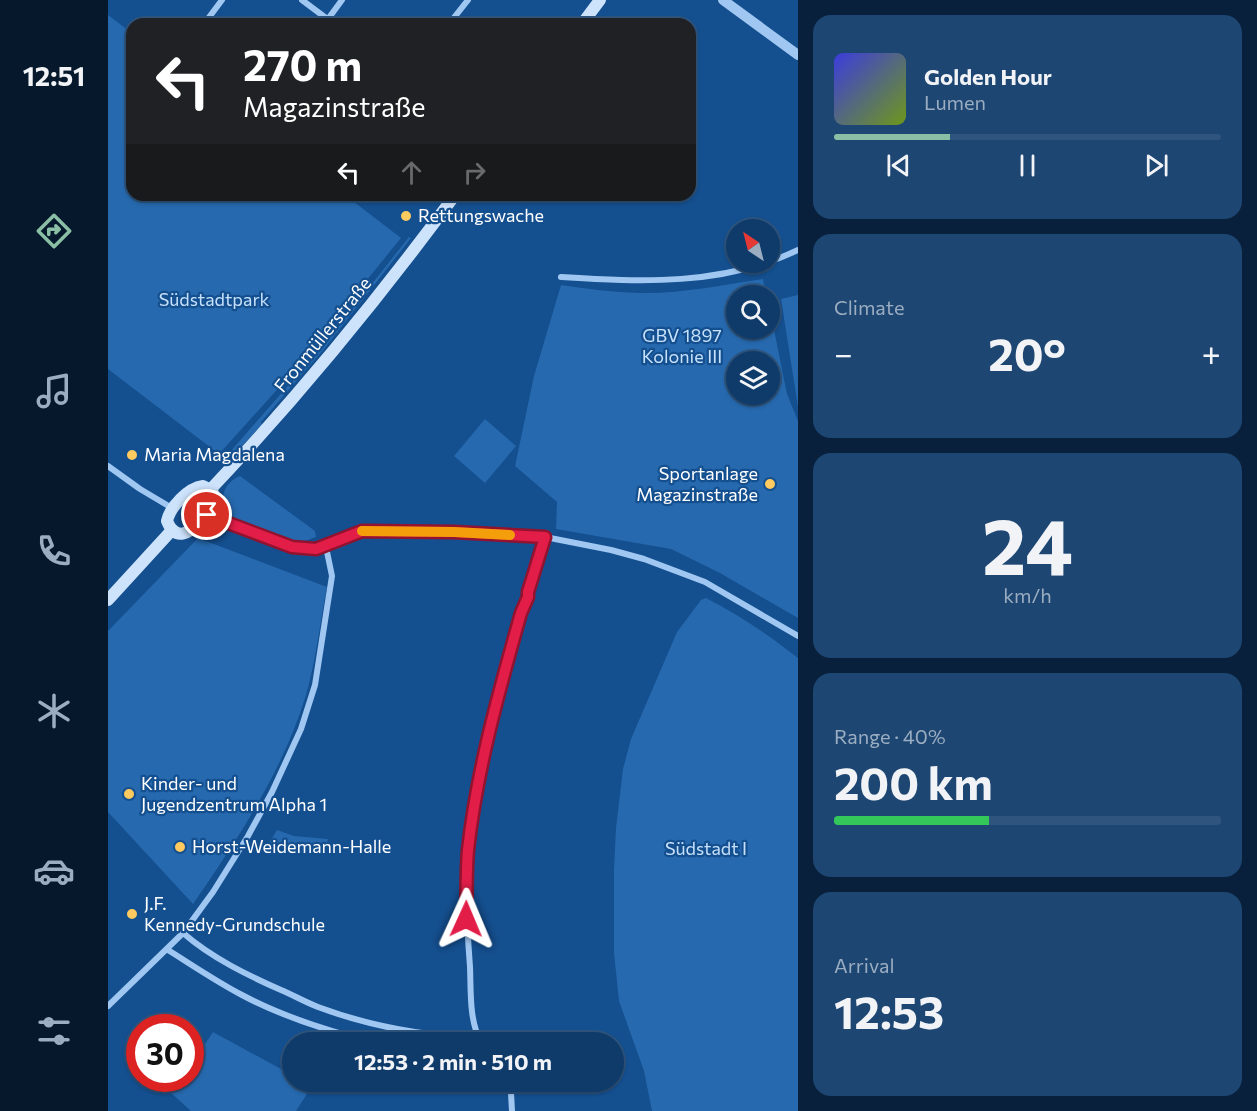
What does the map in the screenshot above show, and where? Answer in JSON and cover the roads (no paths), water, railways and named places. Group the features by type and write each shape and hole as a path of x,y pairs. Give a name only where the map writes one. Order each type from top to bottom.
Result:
{"main road":[{"path":"586,18 600,0"},
{"name":"Fronmüllerstraße","path":"210,490 297,395 368,310 450,201"},
{"path":"202,486 210,490 215,502 207,515 186,533 177,533 172,530 168,521 173,509 194,488 202,486"},
{"path":"108,600 172,530"}],"street":[{"path":"208,18 222,0"},
{"path":"302,0 327,18"},
{"path":"329,18 342,0"},
{"path":"454,18 468,0"},
{"path":"723,0 798,55"},
{"path":"561,277 669,281 715,276 764,265 798,250"},
{"path":"108,466 173,509"},
{"path":"207,515 292,547 316,549 326,547 362,531 454,532 545,537 611,550 644,559 705,582 798,636"},
{"path":"477,1032 473,1020 466,919 469,846 477,786 491,722 545,537"},
{"path":"108,1006 183,933 213,892 272,792 301,729 315,685 332,576 326,547"},
{"path":"183,933 212,955 261,982 317,1007 417,1032"},
{"path":"168,950 242,995 275,1011 333,1032"},
{"path":"511,1092 512,1111"}],"place":[{"name":"Rettungswache","path":"406,216"},
{"name":"Maria Magdalena","path":"132,455"},
{"name":"Sportanlage Magazinstraße","path":"770,484"},
{"name":"Kinder- und Jugendzentrum Alpha 1","path":"129,794"},
{"name":"Horst-Weidemann-Halle","path":"180,847"},
{"name":"J.F. Kennedy-Grundschule","path":"132,914"}],"park label":[{"name":"Südstadtpark","path":"214,300"},
{"name":"GBV 1897 Kolonie III","path":"682,346"},
{"name":"Südstadt I","path":"706,849"}]}
